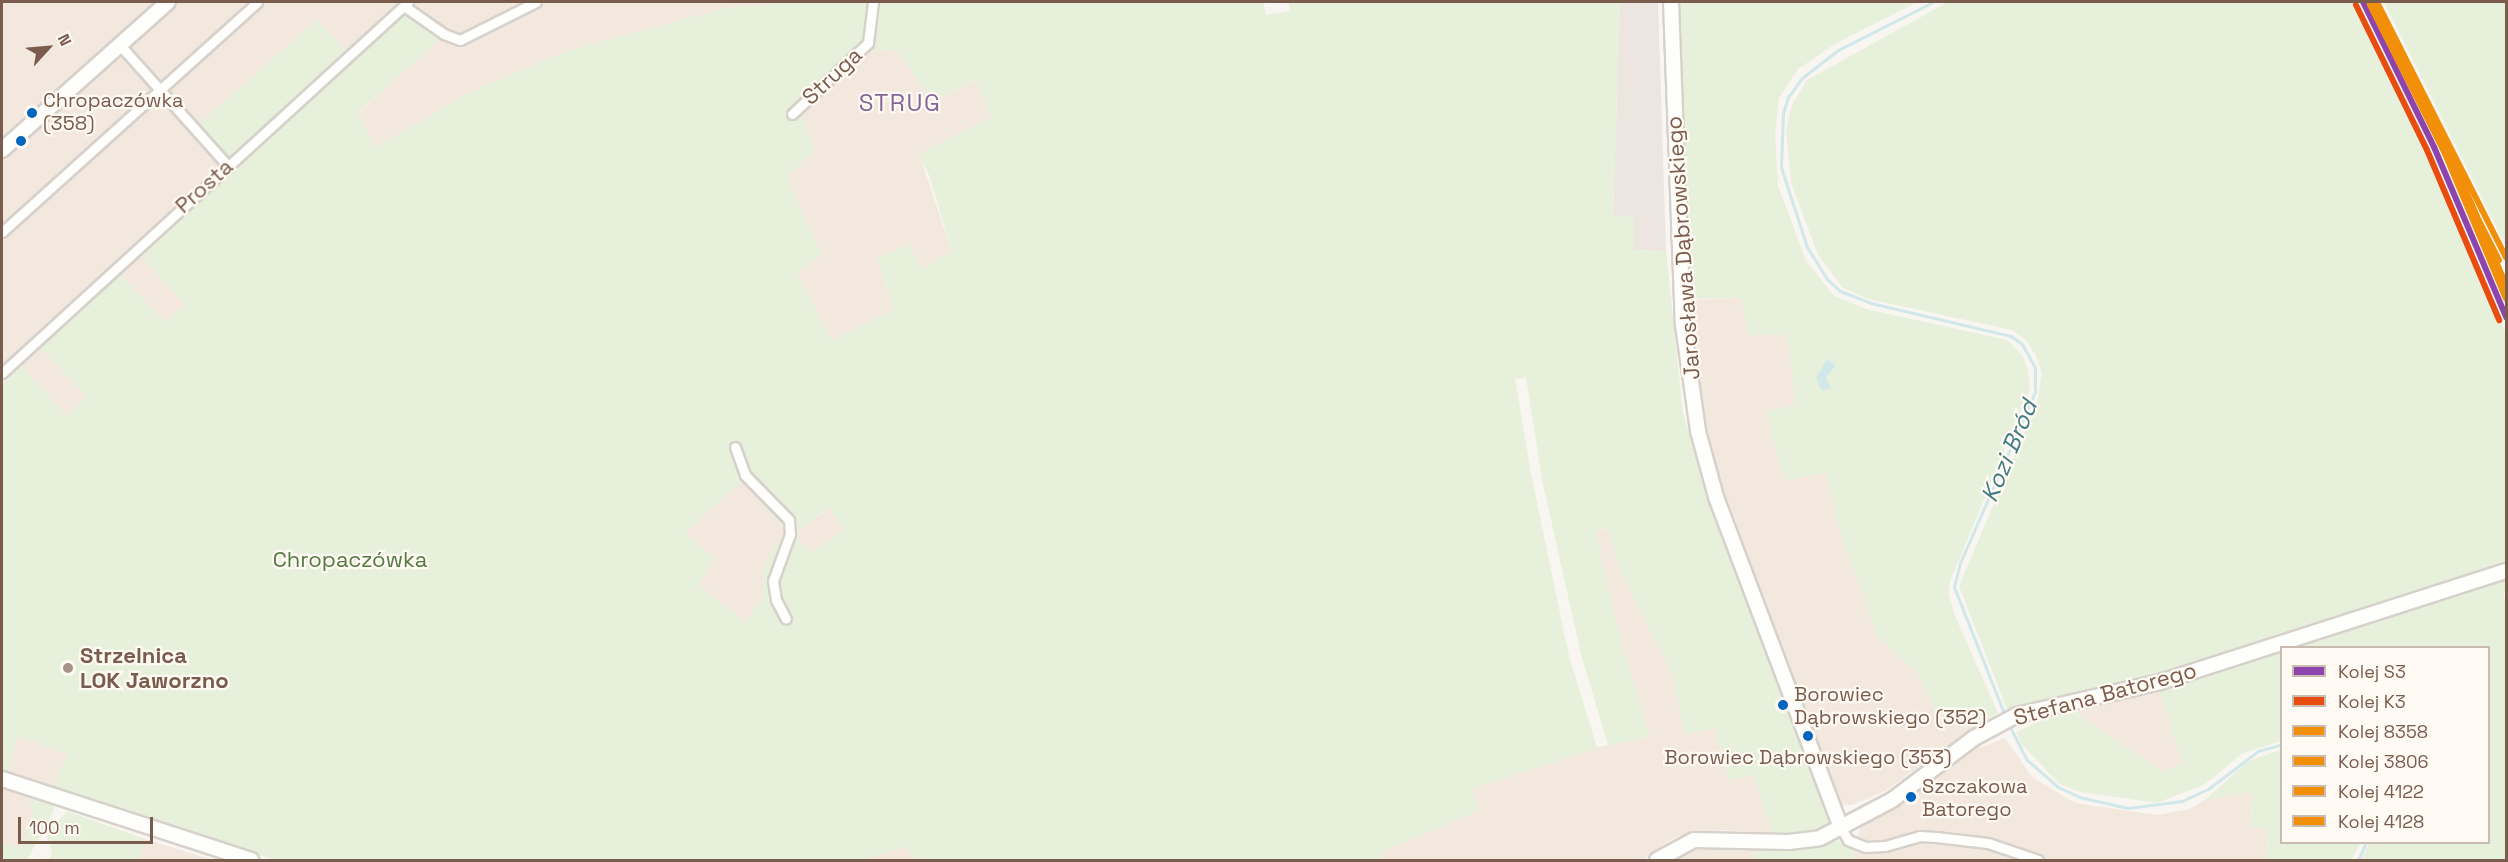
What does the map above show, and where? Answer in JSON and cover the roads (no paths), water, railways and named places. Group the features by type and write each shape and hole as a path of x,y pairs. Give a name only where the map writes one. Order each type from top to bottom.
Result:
{"street":[{"path":"2,148 168,2"},
{"path":"2,232 159,87 257,2"},
{"path":"406,4 444,34 460,40 536,2"},
{"name":"Struga","path":"792,114 868,43 873,2"},
{"name":"Jarosława Dąbrowskiego","path":"1671,2 1683,325 1698,431 1716,497 1841,828"},
{"name":"Prosta","path":"2,373 227,165 406,4"},
{"path":"119,44 227,165"},
{"path":"735,447 745,475 789,520 790,534 773,581 776,600 786,619"},
{"name":"Stefana Batorego","path":"1657,861 1694,840 1798,842 1841,828 1912,786 1994,726 2017,716 2169,679 2506,571"},
{"path":"2,779 251,861"},
{"path":"1841,828 1848,840 1865,847 1885,846 1919,836 1936,837 1988,843 2037,861"}],"water":[{"path":"1827,359 1835,365 1826,378 1831,388 1822,391 1816,378"}],"waterway":[{"name":"Kozi Bród","path":"1933,2 1838,50 1802,78 1788,97 1783,113 1781,167 1807,247 1826,278 1840,291 1871,303 2011,336 2022,344 2035,367 2035,392 1960,563 1954,587 2005,716"},
{"name":"Kozi Bród","path":"2009,725 2026,759 2058,787 2079,797 2128,808 2182,801 2208,789 2258,751 2280,745"},
{"name":"Kozi Bród","path":"2358,860 2365,844"}],"rail line":[{"name":"S3","path":"2363,2 2434,147 2506,317"},
{"name":"8358","path":"2371,2 2441,144 2506,299"},
{"name":"3806","path":"2376,2 2444,139 2506,285"},
{"name":"4122","path":"2377,2 2506,257"},
{"name":"K3","path":"2356,5 2427,150 2499,320"},
{"name":"4128","path":"2370,5 2499,260"}],"place":[{"name":"Chropaczówka (358)","path":"32,113"},
{"name":"Strzelnica LOK Jaworzno","path":"68,668"},
{"name":"Borowiec Dąbrowskiego (352)","path":"1783,705"},
{"name":"Borowiec Dąbrowskiego (353)","path":"1808,736"},
{"name":"Szczakowa Batorego","path":"1911,797"}],"district":[{"name":"STRUG","path":"900,103"}],"park label":[{"name":"Chropaczówka","path":"350,560"}]}
